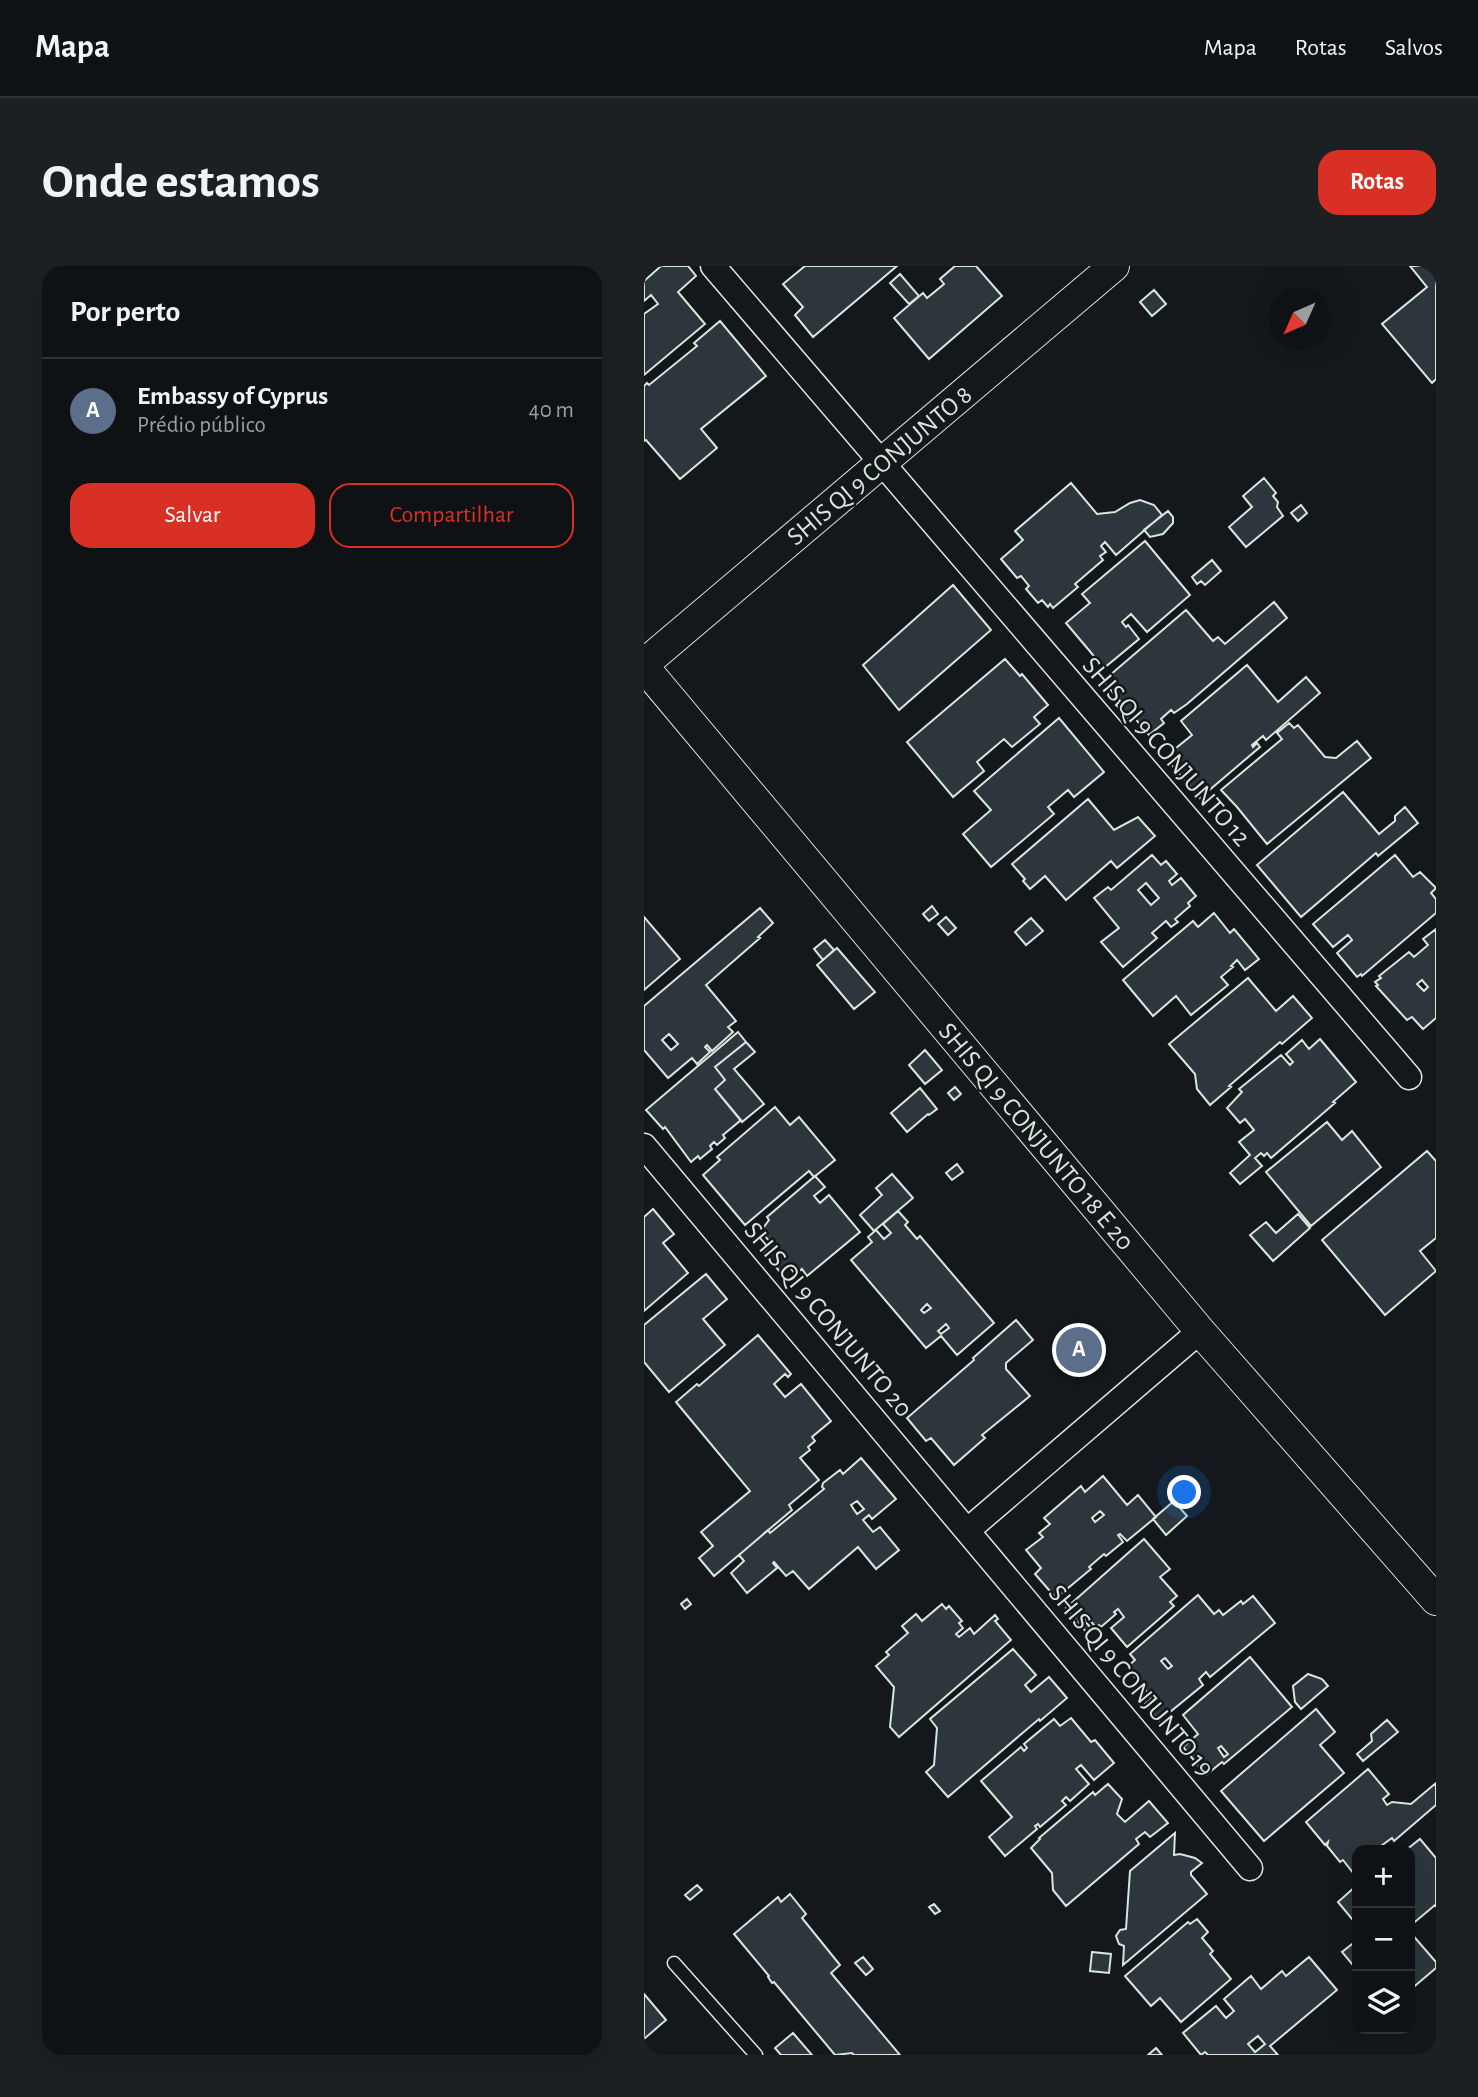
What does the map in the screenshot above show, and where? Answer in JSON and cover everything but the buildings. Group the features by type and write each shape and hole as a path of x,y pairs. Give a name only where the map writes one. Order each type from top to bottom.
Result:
{"street":[{"name":"SHIS QI 9 CONJUNTO 12","path":"713,266 1409,1077"},
{"name":"SHIS QI 9 CONJUNTO 8","path":"644,666 1114,266"},
{"name":"SHIS QI 9 CONJUNTO 18 E 20","path":"644,666 1200,1331 1436,1600"},
{"name":"SHIS QI 9 CONJUNTO 20","path":"644,1146 968,1530"},
{"path":"968,1530 1200,1331"},
{"name":"SHIS QI 9 CONJUNTO 19","path":"968,1530 1250,1868"}],"lane":[{"path":"674,1963 756,2055"}],"place":[{"name":"Embassy of Cyprus","path":"1079,1350"}]}
